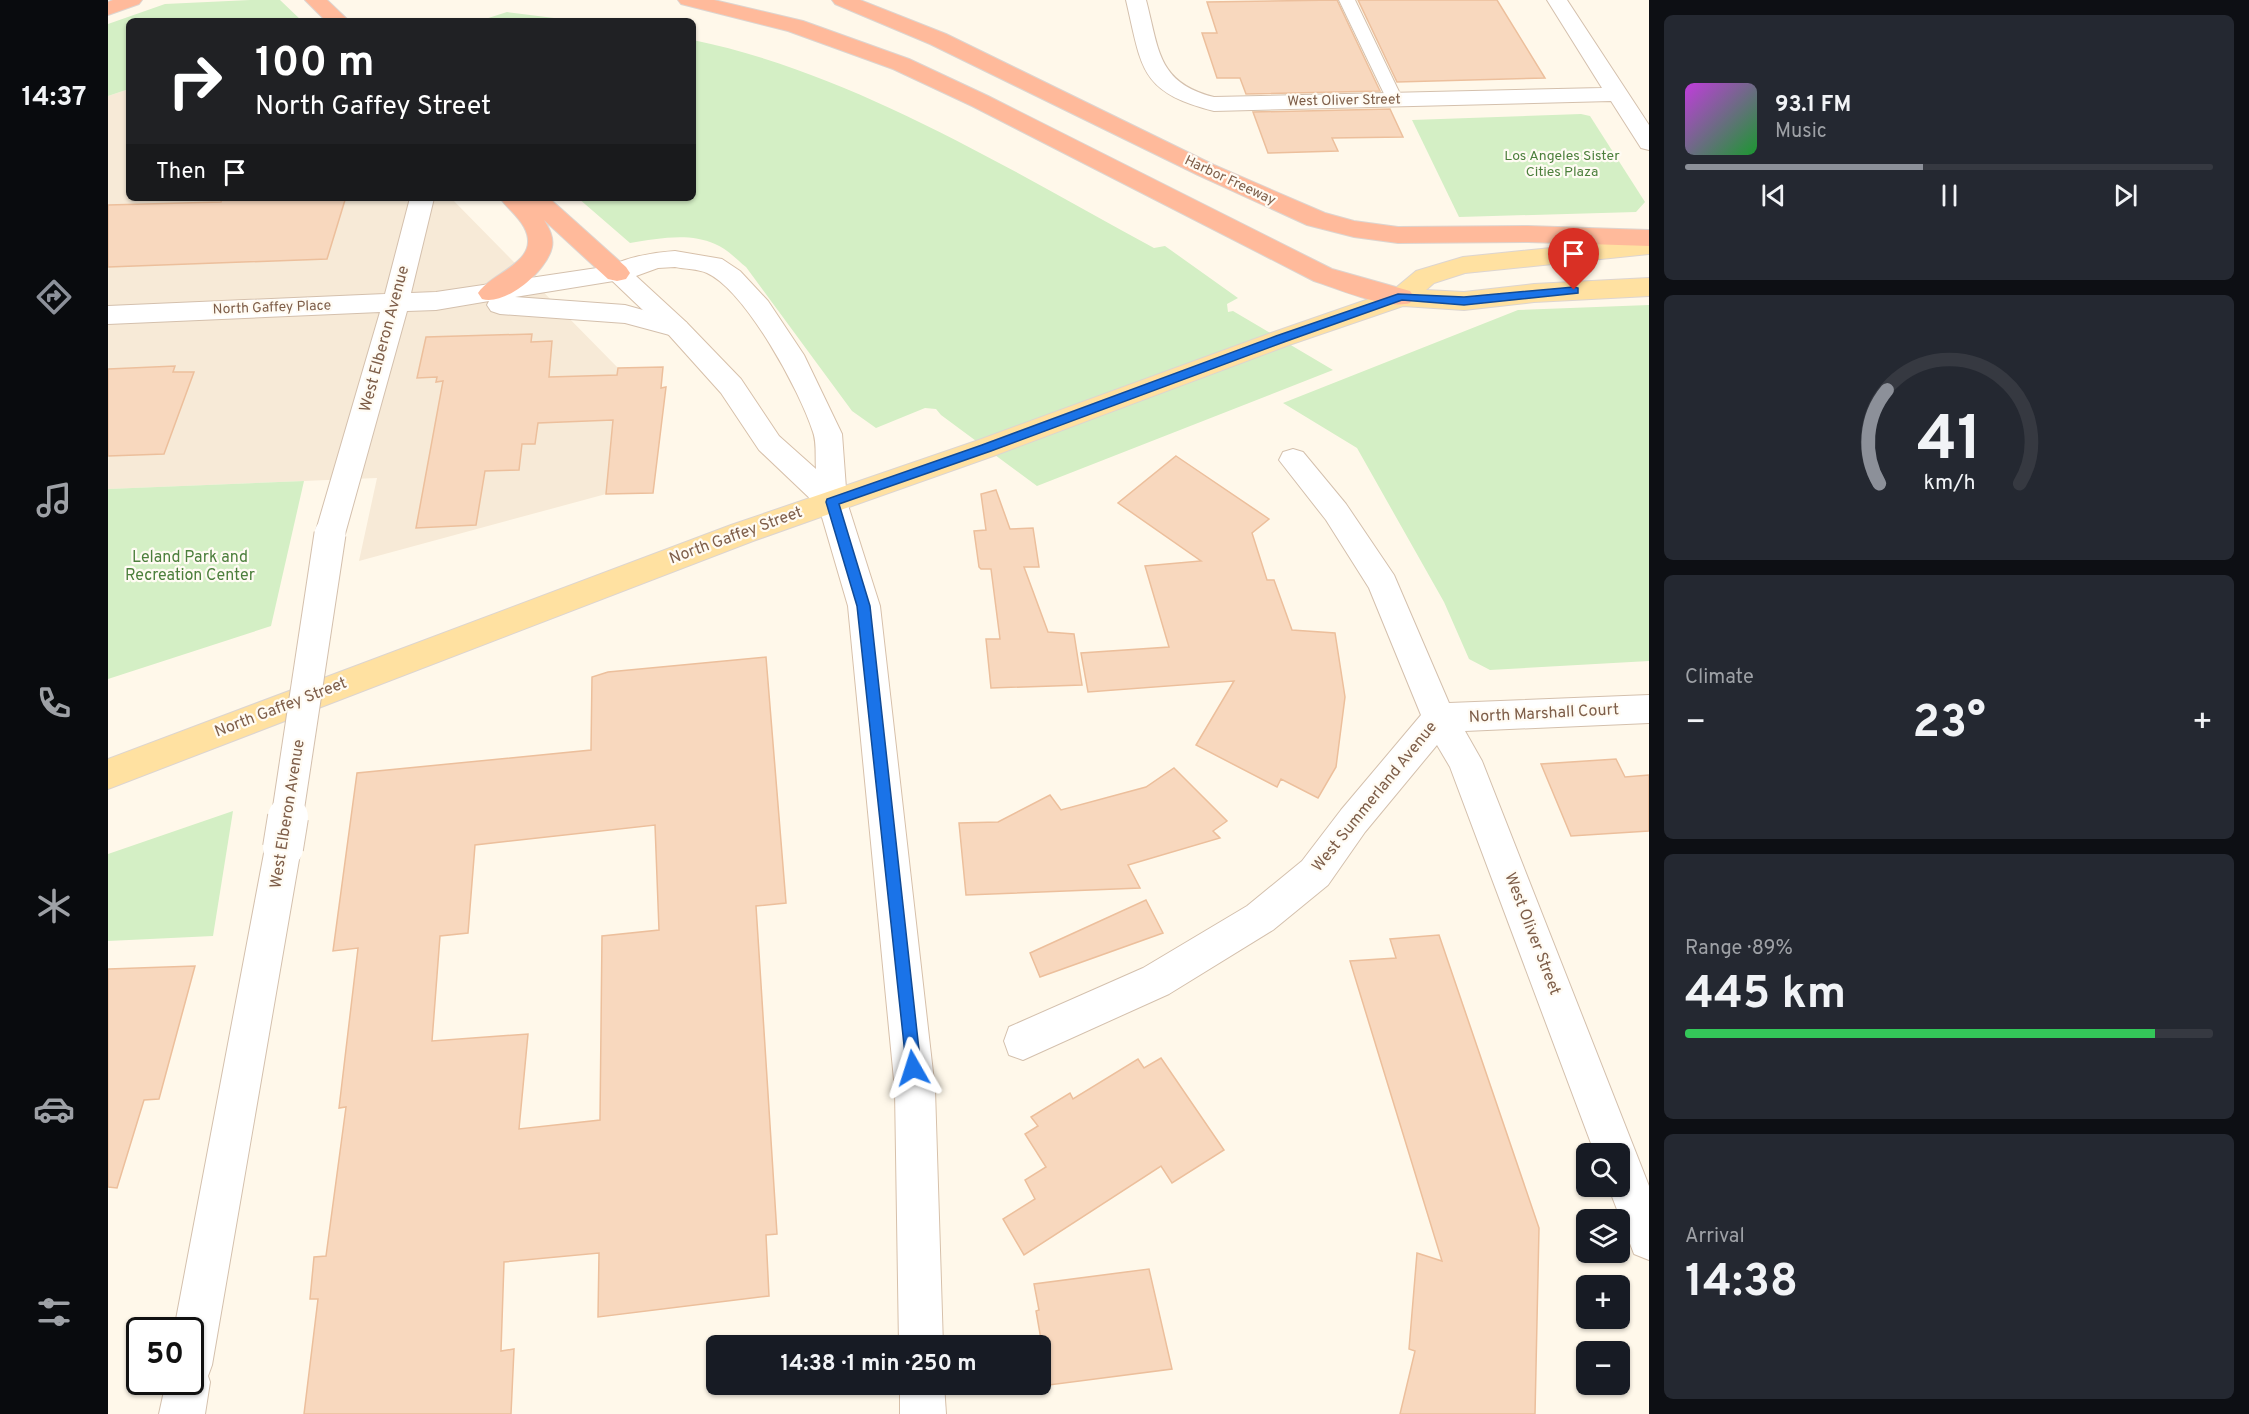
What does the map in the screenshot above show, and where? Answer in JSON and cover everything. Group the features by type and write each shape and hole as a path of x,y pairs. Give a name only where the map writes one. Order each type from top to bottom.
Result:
{"highway":[{"path":"108,9 132,0"},
{"path":"315,0 335,18"},
{"path":"688,0 795,27 901,64 989,105 1323,275 1362,288 1401,297"},
{"name":"Harbor Freeway","path":"842,0 905,24 1265,198 1335,225 1398,235 1528,234 1649,238"},
{"path":"933,15 960,30 1017,78"},
{"path":"491,293 507,284 534,260 541,244 537,229 515,201"},
{"path":"537,201 617,273"}],"main road":[{"name":"North Gaffey Street","path":"108,774 550,604 1401,297 1425,277 1463,265 1649,246"},
{"name":"North Gaffey Street","path":"1401,297 1464,301 1534,293 1649,287"}],"street":[{"name":"West Oliver Street","path":"1136,0 1157,76 1170,89 1191,100 1214,104 1618,94"},
{"path":"1557,0 1645,132"},
{"name":"West Elberon Avenue","path":"199,1317 283,848 330,534 396,303 421,201"},
{"name":"North Gaffey Place","path":"108,315 436,301 617,273 656,260 675,259 713,265 738,284 759,307 791,355 828,434 832,502 864,606 915,1090 921,1335"},
{"path":"617,273 677,327 731,386 769,443 832,502"},
{"name":"North Gaffey Place","path":"436,301 617,313 677,327"},
{"name":"West Summerland Avenue","path":"1023,1041 1156,981 1260,918 1315,873 1353,821 1439,718 1383,584 1336,512 1293,460"},
{"name":"North Marshall Court","path":"1439,718 1649,709"},
{"name":"West Oliver Street","path":"1439,718 1465,761 1612,1143"},
{"path":"1630,1190 1649,1239"},
{"path":"182,1414 186,1395"},
{"path":"922,1395 923,1414"}],"lane":[{"path":"1347,0 1395,100"}],"shaded area":[{"path":"126,90 126,201 454,201 618,368 606,494 359,561 377,478 108,489 108,96"}],"green space":[{"path":"280,0 299,18 126,18 126,90 108,96 108,24 165,4"},
{"path":"507,12 554,18 488,18"},
{"path":"696,41 753,55 813,75 872,100 930,127 1154,248 1165,246 1238,298 1227,304 1228,312 1233,311 1333,370 1037,486 936,409 925,408 876,428 852,411 746,267 719,246 705,240 683,237 630,243 581,201 696,201"},
{"name":"Los Angeles Sister Cities Plaza","path":"1581,114 1590,116 1645,202 1636,212 1459,217 1412,120"},
{"path":"1649,305 1649,661 1490,670 1469,659 1444,602 1357,448 1283,403 1518,310"},
{"name":"Leland Park and Recreation Center","path":"304,481 271,626 108,679 108,489"},
{"path":"233,811 213,936 108,941 108,854"}],"building":[{"path":"1337,0 1380,91 1246,94 1240,78 1217,78 1202,33 1217,33 1207,2"},
{"path":"1358,0 1497,0 1545,78 1397,82"},
{"path":"1390,109 1403,137 1332,138 1338,151 1268,153 1253,112"},
{"path":"345,201 327,259 108,267 108,205"},
{"path":"532,334 531,342 552,341 549,377 617,375 618,368 663,367 661,388 666,387 653,493 606,494 613,420 538,423 535,444 522,444 519,470 485,471 476,525 416,528 443,381 436,382 437,377 417,378 426,337"},
{"path":"175,366 173,372 194,372 164,454 108,456 108,369"},
{"path":"1176,456 1269,519 1252,533 1267,580 1274,580 1292,630 1335,633 1345,697 1336,767 1318,798 1281,779 1277,787 1196,745 1234,681 1088,692 1081,653 1169,647 1145,566 1201,561 1118,503"},
{"path":"996,490 1010,529 1033,528 1039,567 1024,567 1048,632 1074,634 1082,685 991,688 986,639 1000,639 991,569 979,567 974,531 986,530 981,494"},
{"path":"766,657 786,903 756,906 777,1234 766,1235 769,1296 598,1317 599,1253 504,1262 501,1351 514,1349 511,1414 304,1414 318,1299 310,1299 314,1257 326,1256 346,1107 339,1108 358,948 333,951 357,773 591,750 592,677 608,672","holes":["655,825 659,930 602,936 600,1120 519,1129 528,1034 432,1041 440,936 468,933 475,845"]},
{"path":"1616,759 1625,777 1649,775 1649,831 1571,836 1541,764"},
{"path":"1174,768 1227,821 1213,831 1220,838 1128,865 1140,888 966,895 959,823 998,822 1050,795 1061,810 1146,787"},
{"path":"1146,900 1163,933 1040,977 1030,953"},
{"path":"1439,935 1539,1228 1535,1414 1400,1414 1415,1351 1409,1349 1417,1253 1442,1261 1350,961 1396,958 1390,939"},
{"path":"195,966 159,1099 144,1100 117,1188 108,1187 108,969"},
{"path":"1161,1058 1224,1150 1172,1183 1161,1166 1024,1255 1003,1219 1035,1199 1025,1180 1046,1167 1025,1134 1038,1126 1031,1117 1070,1093 1073,1099 1138,1059 1144,1068"},
{"path":"1149,1269 1172,1369 1051,1385 1051,1335 1040,1335 1036,1311 1039,1310 1034,1284"}],"route":[{"path":"913,1068 864,606 832,502 1401,297 1464,301 1574,290"}]}
